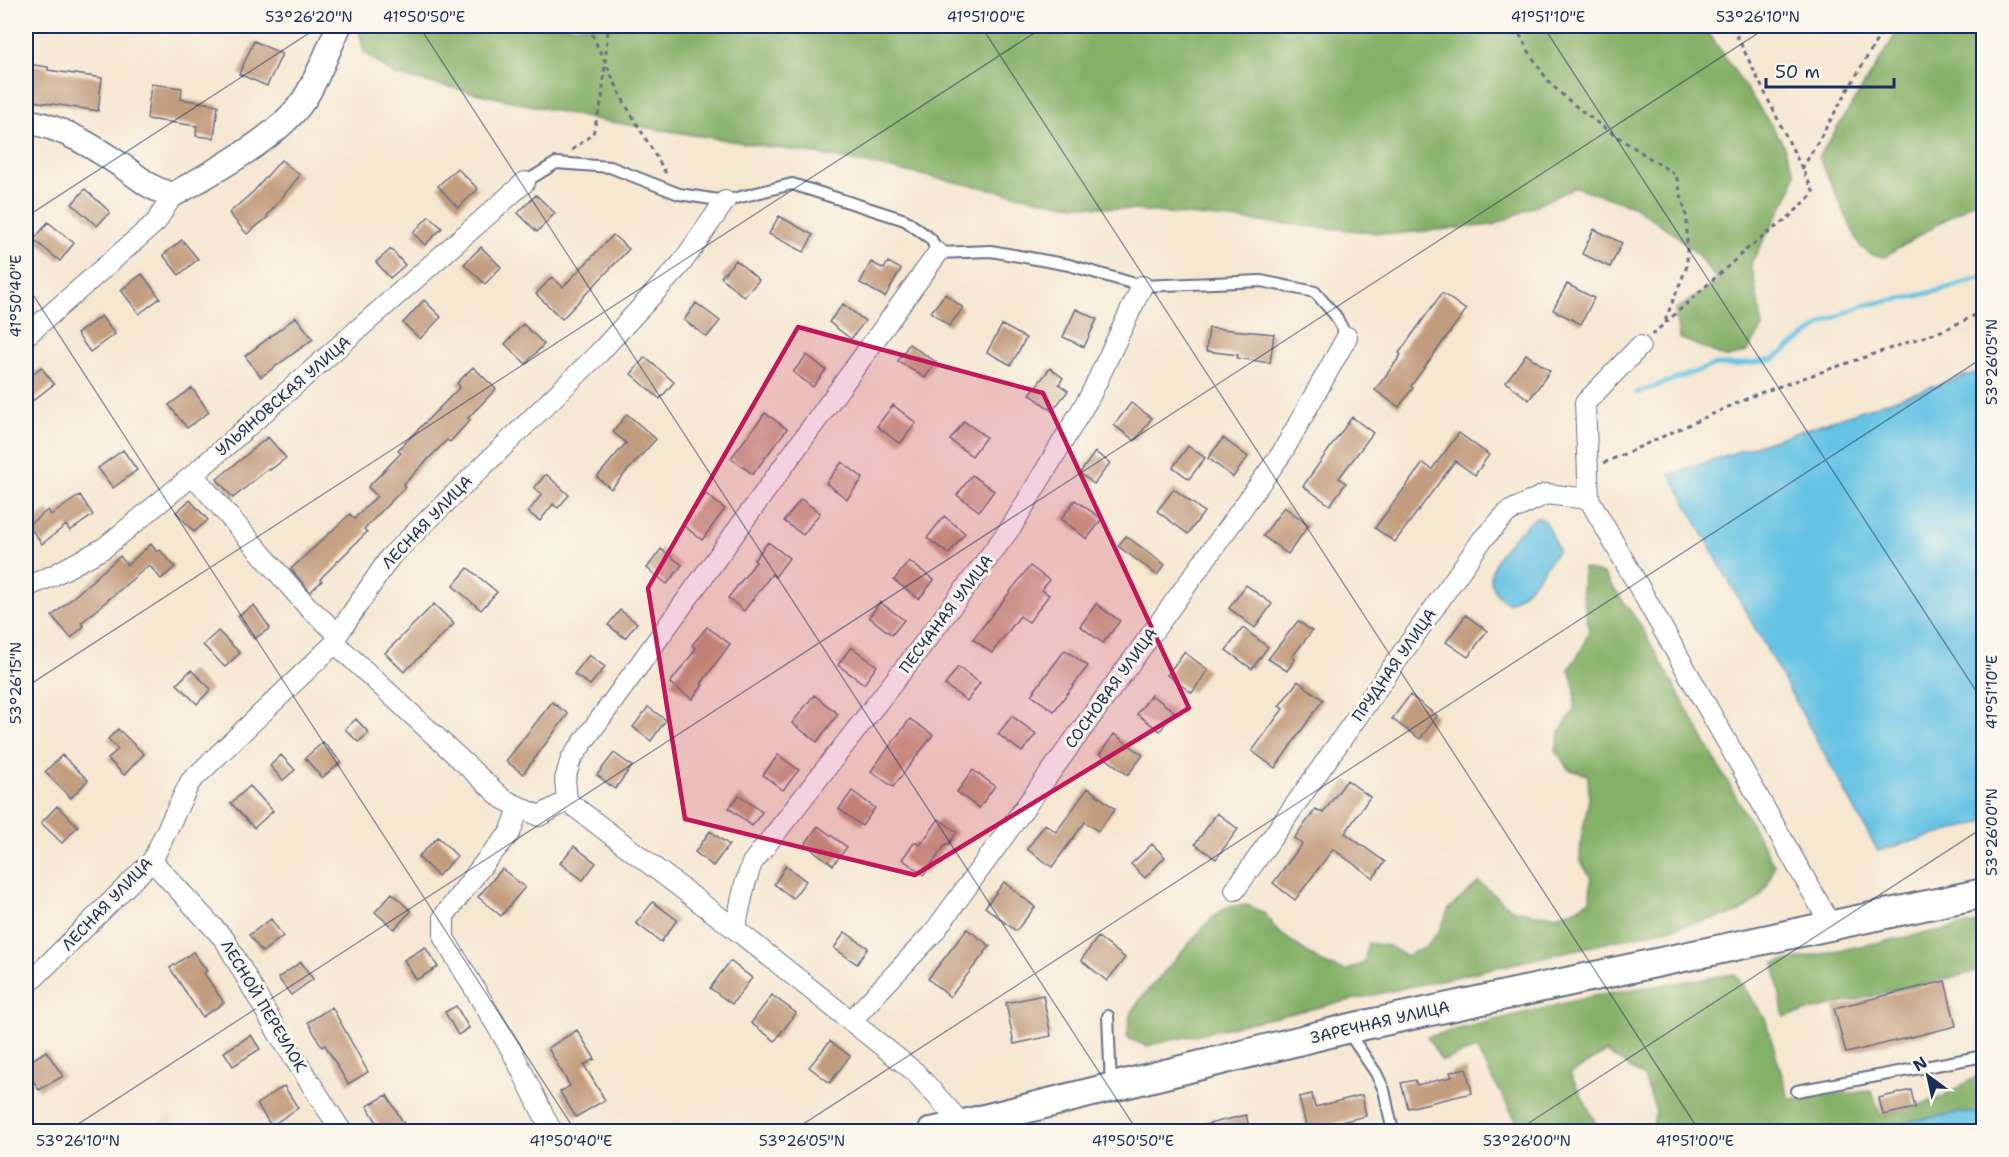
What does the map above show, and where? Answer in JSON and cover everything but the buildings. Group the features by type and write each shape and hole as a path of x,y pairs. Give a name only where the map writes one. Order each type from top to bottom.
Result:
{"main road":[{"name":"ЗАРЕЧНАЯ УЛИЦА","path":"932,1131 1346,1029 1983,893"}],"street":[{"path":"26,336 156,222 173,195 238,157 288,119 308,94 339,26"},
{"path":"26,121 77,137 127,169 153,189 173,195"},
{"name":"УЛЬЯНОВСКАЯ УЛИЦА","path":"26,586 52,576 104,548 193,476 525,182"},
{"name":"ЛЕСНАЯ УЛИЦА","path":"26,986 152,861 190,782 337,639 390,557 599,353 681,264 725,201"},
{"path":"938,253 571,759 565,779 567,801 735,929 915,1072 961,1123"},
{"name":"ПЕСЧАНАЯ УЛИЦА","path":"735,929 752,862 928,638 1012,526 1090,396 1142,286"},
{"name":"СОСНОВАЯ УЛИЦА","path":"851,1021 934,932 1153,632 1282,453 1347,338"},
{"path":"1640,346 1585,403 1589,499 1831,925"},
{"path":"193,476 337,639 503,799 539,816 567,801"},
{"name":"ПРУДНАЯ УЛИЦА","path":"1236,890 1482,540 1508,512 1546,494 1589,499"},
{"path":"519,808 510,833 444,916 444,938 512,1051 552,1131"},
{"name":"ЛЕСНОЙ ПЕРЕУЛОК","path":"152,861 225,940 278,1033 342,1131"}],"lane":[{"path":"525,182 556,163 610,167 679,194 725,201 792,184 905,220 931,239 938,253 991,251 1069,265 1142,286 1261,281 1315,292 1335,315 1347,338"},
{"path":"1108,1016 1110,1087"},
{"path":"1346,1029 1377,1073 1384,1090 1394,1131"},
{"path":"1797,1091 1983,1056"}],"path":[{"path":"588,26 624,102 679,194"},
{"path":"556,163 593,134 602,100 608,26"},
{"path":"1516,26 1520,37 1554,87 1610,131 1676,175 1687,218 1688,266 1664,325"},
{"path":"1640,346 1747,249 1788,218 1814,193 1732,26"},
{"path":"1802,170 1886,26"},
{"path":"1588,470 1757,394 1944,330 1983,311"}],"highlighted area":[{"path":"798,327 1043,393 1189,708 915,875 685,819 648,588"}],"shaded area":[{"path":"170,1116 178,1131 147,1131"}],"green space":[{"path":"361,26 1704,26 1781,140 1795,173 1791,191 1751,263 1763,328 1746,352 1728,358 1679,338 1675,310 1719,282 1696,253 1673,233 1633,206 1576,187 1494,225 1392,234 1057,203 834,157 592,119 395,75 364,52 359,30"},
{"path":"1901,26 1983,26 1983,196 1885,257 1872,255 1860,246 1819,157"},
{"path":"1583,568 1603,574 1639,623 1774,865 1763,894 1739,913 1146,1046 1127,1038 1130,1015 1142,997 1211,919 1227,907 1247,905 1265,913 1277,931 1324,964 1346,971 1364,963 1368,943 1389,946 1406,956 1426,946 1440,930 1449,909 1479,882 1512,909 1533,914 1554,915 1574,910 1590,900 1591,878 1580,860 1581,840 1589,798 1588,775 1568,769 1556,750 1561,730 1574,711 1575,690 1569,669 1581,651 1589,631 1582,589"},
{"path":"1983,922 1983,970 1784,1017 1774,963"},
{"path":"1735,974 1765,1018 1789,1099 1871,1091 1882,1117 1940,1098 1983,1073 1983,1113 1957,1113 1855,1131 1651,1131 1656,1112 1644,1077 1606,1052 1570,1074 1600,1131 1522,1131 1476,1049 1442,1061 1427,1037 1601,994"}],"water":[{"path":"1983,370 1983,822 1878,851 1670,474"},
{"path":"1536,517 1545,521 1558,550 1530,586 1508,603 1496,593 1491,582 1492,570 1506,546"},
{"path":"1957,1113 1983,1113 1983,1131 1855,1131"}],"waterway":[{"path":"1637,393 1714,365 1736,365 1772,360 1827,321 1864,305 1913,297 1984,276"}]}
